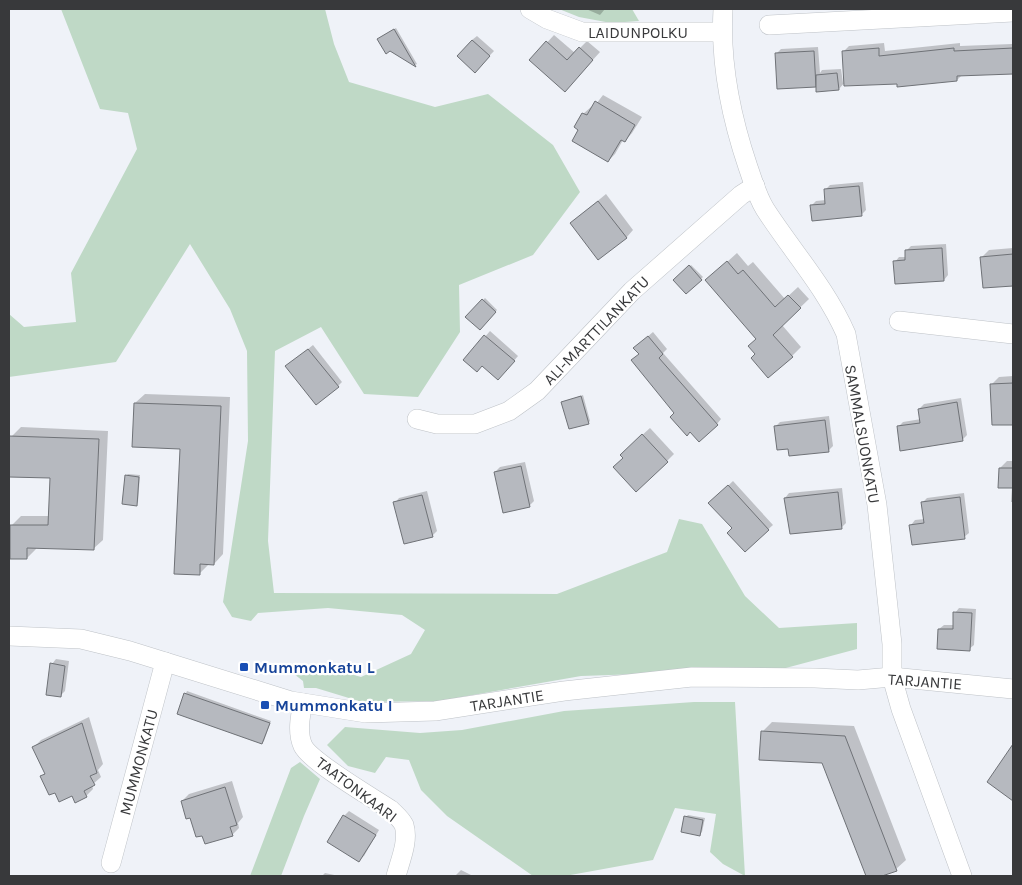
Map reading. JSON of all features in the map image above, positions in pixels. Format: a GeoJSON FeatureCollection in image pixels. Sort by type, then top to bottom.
{"type":"FeatureCollection","features":[{"type":"Feature","properties":{"kind":"street","name":"LAIDUNPOLKU"},"geometry":{"type":"LineString","coordinates":[[530,9],[547,19],[582,32],[722,32]]}},
{"type":"Feature","properties":{"kind":"street","name":"SAMMALSUONKATU"},"geometry":{"type":"LineString","coordinates":[[723,9],[722,32],[729,92],[736,126],[754,186],[765,208],[820,286],[838,316],[846,334],[876,505],[892,644],[892,677],[901,709],[962,876]]}},
{"type":"Feature","properties":{"kind":"street"},"geometry":{"type":"LineString","coordinates":[[769,25],[1013,12]]}},
{"type":"Feature","properties":{"kind":"street","name":"ALI-MARTTILANKATU"},"geometry":{"type":"LineString","coordinates":[[417,419],[437,424],[474,424],[509,412],[537,391],[632,291],[741,195],[754,186]]}},
{"type":"Feature","properties":{"kind":"street"},"geometry":{"type":"LineString","coordinates":[[899,321],[1013,334]]}},
{"type":"Feature","properties":{"kind":"street","name":"TARJANTIE"},"geometry":{"type":"LineString","coordinates":[[9,636],[81,639],[130,651],[291,701],[366,713],[435,711],[564,691],[692,677],[858,680],[892,677],[1013,689]]}},
{"type":"Feature","properties":{"kind":"street","name":"MUMMONKATU"},"geometry":{"type":"LineString","coordinates":[[111,863],[165,662]]}},
{"type":"Feature","properties":{"kind":"street","name":"TAATONKAARI"},"geometry":{"type":"LineString","coordinates":[[303,703],[300,735],[304,747],[330,769],[391,810],[404,825],[405,842],[396,876]]}},
{"type":"Feature","properties":{"kind":"green space"},"geometry":{"type":"Polygon","coordinates":[[[61,9],[325,9],[334,44],[349,82],[435,107],[488,94],[553,145],[580,192],[533,255],[459,285],[460,332],[418,397],[364,394],[321,327],[275,351],[268,541],[274,593],[557,594],[667,552],[679,519],[702,524],[745,596],[779,628],[857,623],[857,649],[782,669],[581,676],[439,701],[362,702],[316,688],[304,688],[303,681],[294,674],[301,667],[337,670],[361,677],[411,654],[425,630],[402,615],[328,608],[258,613],[251,621],[232,617],[223,602],[248,441],[247,351],[230,309],[190,244],[116,362],[9,377],[9,314],[24,327],[76,322],[71,273],[137,149],[128,113],[100,109],[61,9]]]}},
{"type":"Feature","properties":{"kind":"green space"},"geometry":{"type":"Polygon","coordinates":[[[559,9],[632,9],[639,21],[611,23],[579,17],[559,9]]]}},
{"type":"Feature","properties":{"kind":"green space"},"geometry":{"type":"Polygon","coordinates":[[[694,702],[735,702],[745,876],[723,864],[710,852],[716,814],[675,808],[653,860],[565,876],[533,876],[447,816],[421,790],[409,760],[386,757],[375,773],[348,766],[327,745],[345,727],[420,733],[462,730],[564,711],[694,702]]]}},
{"type":"Feature","properties":{"kind":"green space"},"geometry":{"type":"Polygon","coordinates":[[[300,762],[320,779],[281,876],[250,876],[291,768],[300,762]]]}},
{"type":"Feature","properties":{"kind":"building"},"geometry":{"type":"Polygon","coordinates":[[[394,29],[416,67],[390,51],[386,54],[377,39],[394,29]]]}},
{"type":"Feature","properties":{"kind":"building"},"geometry":{"type":"Polygon","coordinates":[[[472,40],[490,56],[475,73],[457,56],[472,40]]]}},
{"type":"Feature","properties":{"kind":"building"},"geometry":{"type":"Polygon","coordinates":[[[546,41],[567,60],[579,47],[593,60],[565,92],[529,60],[546,41]]]}},
{"type":"Feature","properties":{"kind":"building"},"geometry":{"type":"Polygon","coordinates":[[[879,48],[879,56],[954,48],[954,51],[1013,48],[1013,74],[957,76],[957,81],[897,87],[897,84],[844,86],[842,51],[879,48]]]}},
{"type":"Feature","properties":{"kind":"building"},"geometry":{"type":"Polygon","coordinates":[[[814,51],[816,87],[777,89],[775,53],[814,51]]]}},
{"type":"Feature","properties":{"kind":"building"},"geometry":{"type":"Polygon","coordinates":[[[837,73],[839,90],[816,92],[816,75],[837,73]]]}},
{"type":"Feature","properties":{"kind":"building"},"geometry":{"type":"Polygon","coordinates":[[[595,101],[635,125],[625,142],[621,140],[608,162],[572,141],[578,130],[574,127],[582,113],[587,115],[595,101]]]}},
{"type":"Feature","properties":{"kind":"building"},"geometry":{"type":"Polygon","coordinates":[[[859,186],[862,216],[812,221],[810,205],[825,204],[824,189],[859,186]]]}},
{"type":"Feature","properties":{"kind":"building"},"geometry":{"type":"Polygon","coordinates":[[[598,201],[627,238],[598,260],[570,223],[598,201]]]}},
{"type":"Feature","properties":{"kind":"building"},"geometry":{"type":"Polygon","coordinates":[[[942,248],[944,281],[895,284],[893,261],[905,260],[905,250],[942,248]]]}},
{"type":"Feature","properties":{"kind":"building"},"geometry":{"type":"Polygon","coordinates":[[[1013,254],[1013,286],[983,288],[980,257],[1013,254]]]}},
{"type":"Feature","properties":{"kind":"building"},"geometry":{"type":"Polygon","coordinates":[[[727,261],[738,274],[743,270],[775,307],[788,295],[801,308],[773,335],[793,357],[768,378],[751,358],[755,354],[748,346],[756,339],[705,280],[727,261]]]}},
{"type":"Feature","properties":{"kind":"building"},"geometry":{"type":"Polygon","coordinates":[[[689,265],[702,280],[686,294],[673,280],[689,265]]]}},
{"type":"Feature","properties":{"kind":"building"},"geometry":{"type":"Polygon","coordinates":[[[482,299],[496,312],[480,330],[465,317],[482,299]]]}},
{"type":"Feature","properties":{"kind":"building"},"geometry":{"type":"Polygon","coordinates":[[[484,335],[515,361],[498,380],[482,366],[477,372],[463,360],[484,335]]]}},
{"type":"Feature","properties":{"kind":"building"},"geometry":{"type":"Polygon","coordinates":[[[648,336],[663,354],[659,358],[718,425],[699,442],[690,432],[687,436],[670,417],[674,413],[631,360],[639,354],[633,348],[648,336]]]}},
{"type":"Feature","properties":{"kind":"building"},"geometry":{"type":"Polygon","coordinates":[[[308,349],[339,387],[316,405],[285,366],[308,349]]]}},
{"type":"Feature","properties":{"kind":"building"},"geometry":{"type":"Polygon","coordinates":[[[1013,383],[1013,425],[992,425],[990,384],[1013,383]]]}},
{"type":"Feature","properties":{"kind":"building"},"geometry":{"type":"Polygon","coordinates":[[[581,396],[589,424],[569,429],[561,402],[581,396]]]}},
{"type":"Feature","properties":{"kind":"building"},"geometry":{"type":"Polygon","coordinates":[[[957,402],[963,441],[900,451],[897,426],[920,423],[918,409],[957,402]]]}},
{"type":"Feature","properties":{"kind":"building"},"geometry":{"type":"Polygon","coordinates":[[[134,403],[221,406],[214,565],[200,564],[200,575],[174,574],[180,449],[132,447],[134,403]]]}},
{"type":"Feature","properties":{"kind":"building"},"geometry":{"type":"Polygon","coordinates":[[[825,420],[829,452],[789,456],[788,449],[777,450],[774,426],[825,420]]]}},
{"type":"Feature","properties":{"kind":"building"},"geometry":{"type":"Polygon","coordinates":[[[642,434],[668,462],[636,492],[613,467],[623,458],[620,455],[642,434]]]}},
{"type":"Feature","properties":{"kind":"building"},"geometry":{"type":"Polygon","coordinates":[[[9,436],[99,439],[94,550],[27,548],[27,559],[10,559],[10,525],[48,525],[50,478],[9,477],[9,436]]]}},
{"type":"Feature","properties":{"kind":"building"},"geometry":{"type":"Polygon","coordinates":[[[521,466],[530,507],[503,513],[494,472],[521,466]]]}},
{"type":"Feature","properties":{"kind":"building"},"geometry":{"type":"Polygon","coordinates":[[[999,468],[1013,468],[1013,488],[998,488],[999,468]]]}},
{"type":"Feature","properties":{"kind":"building"},"geometry":{"type":"Polygon","coordinates":[[[125,475],[139,477],[137,506],[122,504],[125,475]]]}},
{"type":"Feature","properties":{"kind":"building"},"geometry":{"type":"Polygon","coordinates":[[[728,485],[769,530],[745,552],[727,533],[732,528],[708,503],[728,485]]]}},
{"type":"Feature","properties":{"kind":"building"},"geometry":{"type":"Polygon","coordinates":[[[838,492],[842,529],[790,534],[784,498],[838,492]]]}},
{"type":"Feature","properties":{"kind":"building"},"geometry":{"type":"Polygon","coordinates":[[[422,495],[433,537],[404,544],[393,502],[422,495]]]}},
{"type":"Feature","properties":{"kind":"building"},"geometry":{"type":"Polygon","coordinates":[[[960,497],[965,539],[912,545],[909,525],[924,523],[921,502],[960,497]]]}},
{"type":"Feature","properties":{"kind":"building"},"geometry":{"type":"Polygon","coordinates":[[[953,612],[972,613],[970,651],[937,649],[938,629],[953,629],[953,612]]]}},
{"type":"Feature","properties":{"kind":"building"},"geometry":{"type":"Polygon","coordinates":[[[50,663],[65,666],[61,697],[46,695],[50,663]]]}},
{"type":"Feature","properties":{"kind":"building"},"geometry":{"type":"Polygon","coordinates":[[[184,693],[270,723],[262,744],[177,714],[184,693]]]}},
{"type":"Feature","properties":{"kind":"building"},"geometry":{"type":"Polygon","coordinates":[[[82,723],[97,773],[90,776],[95,785],[84,791],[87,797],[75,803],[72,796],[59,802],[55,793],[49,795],[40,776],[45,774],[32,747],[82,723]]]}},
{"type":"Feature","properties":{"kind":"building"},"geometry":{"type":"Polygon","coordinates":[[[761,731],[845,736],[897,871],[882,876],[866,876],[822,763],[759,760],[761,731]]]}},
{"type":"Feature","properties":{"kind":"building"},"geometry":{"type":"Polygon","coordinates":[[[1013,744],[1013,801],[987,782],[1013,744]]]}},
{"type":"Feature","properties":{"kind":"building"},"geometry":{"type":"Polygon","coordinates":[[[225,787],[237,825],[230,827],[233,836],[205,844],[202,836],[196,837],[190,818],[186,819],[181,801],[225,787]]]}},
{"type":"Feature","properties":{"kind":"building"},"geometry":{"type":"Polygon","coordinates":[[[343,815],[376,835],[359,862],[327,842],[343,815]]]}},
{"type":"Feature","properties":{"kind":"building"},"geometry":{"type":"Polygon","coordinates":[[[684,816],[703,820],[700,836],[681,832],[684,816]]]}},
{"type":"Feature","properties":{"kind":"place","name":"Mummonkatu L"},"geometry":{"type":"Point","coordinates":[244,667]}},
{"type":"Feature","properties":{"kind":"place","name":"Mummonkatu I"},"geometry":{"type":"Point","coordinates":[265,705]}}]}
